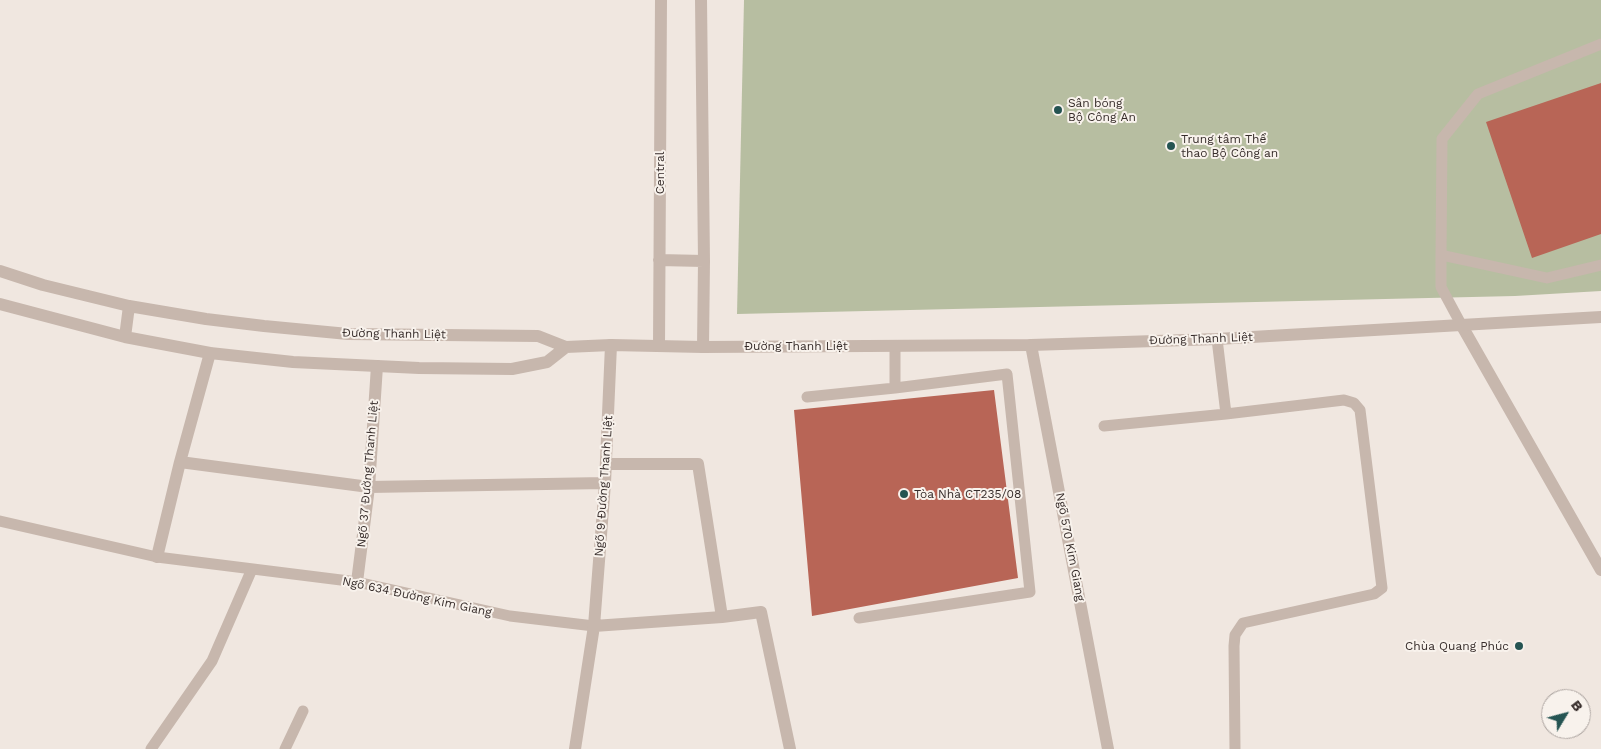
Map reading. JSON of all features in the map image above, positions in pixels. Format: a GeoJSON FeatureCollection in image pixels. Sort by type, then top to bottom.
{"type":"FeatureCollection","features":[{"type":"Feature","properties":{"kind":"street","name":"Central"},"geometry":{"type":"LineString","coordinates":[[659,345],[661,0]]}},
{"type":"Feature","properties":{"kind":"street"},"geometry":{"type":"LineString","coordinates":[[701,0],[703,347]]}},
{"type":"Feature","properties":{"kind":"street"},"geometry":{"type":"LineString","coordinates":[[659,260],[704,261]]}},
{"type":"Feature","properties":{"kind":"street","name":"Đường Thanh Liệt"},"geometry":{"type":"LineString","coordinates":[[0,271],[43,285],[129,306],[245,324],[348,334],[538,336],[566,347],[611,345],[703,347],[1031,345],[1217,339],[1601,317]]}},
{"type":"Feature","properties":{"kind":"street"},"geometry":{"type":"LineString","coordinates":[[0,304],[125,337],[210,353],[293,362],[419,368],[512,369],[547,362],[566,347]]}},
{"type":"Feature","properties":{"kind":"street"},"geometry":{"type":"LineString","coordinates":[[125,337],[129,306]]}},
{"type":"Feature","properties":{"kind":"street"},"geometry":{"type":"LineString","coordinates":[[1462,326],[1601,570]]}},
{"type":"Feature","properties":{"kind":"street","name":"Ngõ 9 Đường Thanh Liệt"},"geometry":{"type":"LineString","coordinates":[[594,626],[605,483],[611,345]]}},
{"type":"Feature","properties":{"kind":"street","name":"Ngõ 570 Kim Giang"},"geometry":{"type":"LineString","coordinates":[[1031,345],[1108,749]]}},
{"type":"Feature","properties":{"kind":"street"},"geometry":{"type":"LineString","coordinates":[[157,556],[210,353]]}},
{"type":"Feature","properties":{"kind":"street","name":"Ngõ 37 Đường Thanh Liệt"},"geometry":{"type":"LineString","coordinates":[[357,582],[369,487],[377,366]]}},
{"type":"Feature","properties":{"kind":"street"},"geometry":{"type":"LineString","coordinates":[[180,462],[369,487],[605,483]]}},
{"type":"Feature","properties":{"kind":"street"},"geometry":{"type":"LineString","coordinates":[[606,464],[698,464],[722,617]]}},
{"type":"Feature","properties":{"kind":"street"},"geometry":{"type":"LineString","coordinates":[[575,749],[594,626],[722,617],[761,612],[790,749]]}},
{"type":"Feature","properties":{"kind":"lane"},"geometry":{"type":"LineString","coordinates":[[1462,326],[1441,287],[1442,139],[1478,94],[1601,44]]}},
{"type":"Feature","properties":{"kind":"lane"},"geometry":{"type":"LineString","coordinates":[[1442,255],[1547,278],[1601,264]]}},
{"type":"Feature","properties":{"kind":"lane"},"geometry":{"type":"LineString","coordinates":[[1217,339],[1226,414]]}},
{"type":"Feature","properties":{"kind":"lane"},"geometry":{"type":"LineString","coordinates":[[894,346],[895,388]]}},
{"type":"Feature","properties":{"kind":"lane"},"geometry":{"type":"LineString","coordinates":[[808,397],[1007,374],[1030,592],[859,618]]}},
{"type":"Feature","properties":{"kind":"lane"},"geometry":{"type":"LineString","coordinates":[[1104,426],[1344,400],[1354,403],[1360,410],[1382,588],[1374,594],[1244,623],[1235,635],[1234,646],[1235,749]]}},
{"type":"Feature","properties":{"kind":"lane","name":"Ngõ 634 Đường Kim Giang"},"geometry":{"type":"LineString","coordinates":[[0,521],[157,556],[357,582],[510,616],[594,626]]}},
{"type":"Feature","properties":{"kind":"lane"},"geometry":{"type":"LineString","coordinates":[[151,749],[212,661],[252,569]]}},
{"type":"Feature","properties":{"kind":"lane"},"geometry":{"type":"LineString","coordinates":[[285,749],[303,711]]}},
{"type":"Feature","properties":{"kind":"green space","name":"Trung tâm Thể thao Bộ Công an"},"geometry":{"type":"Polygon","coordinates":[[[744,0],[1601,0],[1601,291],[1515,296],[737,314],[744,0]]]}},
{"type":"Feature","properties":{"kind":"building"},"geometry":{"type":"Polygon","coordinates":[[[1601,83],[1601,234],[1532,258],[1486,122],[1601,83]]]}},
{"type":"Feature","properties":{"kind":"building","name":"Tòa Nhà CT235/08"},"geometry":{"type":"Polygon","coordinates":[[[994,390],[1018,578],[812,616],[794,410],[994,390]]]}},
{"type":"Feature","properties":{"kind":"place","name":"Sân bóng Bộ Công An"},"geometry":{"type":"Point","coordinates":[1058,110]}},
{"type":"Feature","properties":{"kind":"place","name":"Trung tâm Thể thao Bộ Công an"},"geometry":{"type":"Point","coordinates":[1171,146]}},
{"type":"Feature","properties":{"kind":"place","name":"Tòa Nhà CT235/08"},"geometry":{"type":"Point","coordinates":[904,494]}},
{"type":"Feature","properties":{"kind":"place","name":"Chùa Quang Phúc"},"geometry":{"type":"Point","coordinates":[1519,646]}}]}
